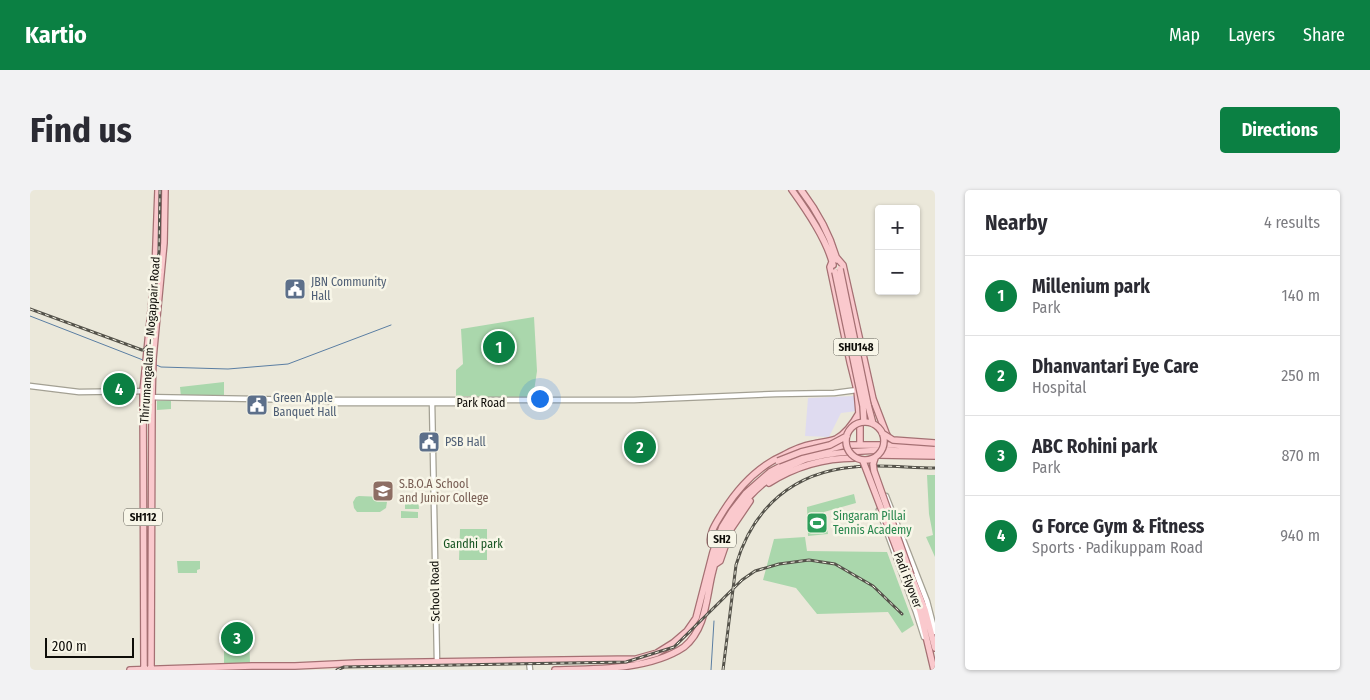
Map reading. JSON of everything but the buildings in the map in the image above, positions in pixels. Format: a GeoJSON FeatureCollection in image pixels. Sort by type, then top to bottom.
{"type":"FeatureCollection","features":[{"type":"Feature","properties":{"kind":"main road","name":"Thirumangalam – Mogappair Road"},"geometry":{"type":"LineString","coordinates":[[151,670],[153,367],[149,360],[158,190]]}},
{"type":"Feature","properties":{"kind":"main road","name":"Thirumangalam – Mogappair Road"},"geometry":{"type":"LineString","coordinates":[[144,670],[143,394],[164,243],[165,190]]}},
{"type":"Feature","properties":{"kind":"main road","name":"SHU148"},"geometry":{"type":"LineString","coordinates":[[792,190],[835,260]]}},
{"type":"Feature","properties":{"kind":"main road","name":"SHU148"},"geometry":{"type":"LineString","coordinates":[[801,190],[817,212],[828,235],[835,260],[863,406],[864,422]]}},
{"type":"Feature","properties":{"kind":"main road"},"geometry":{"type":"LineString","coordinates":[[860,445],[857,390],[830,267],[835,260],[843,265],[872,399],[886,433],[895,446]]}},
{"type":"Feature","properties":{"kind":"main road","name":"SHU148"},"geometry":{"type":"LineString","coordinates":[[837,270],[868,405],[874,424],[882,433]]}},
{"type":"Feature","properties":{"kind":"main road"},"geometry":{"type":"LineString","coordinates":[[858,401],[872,399]]}},
{"type":"Feature","properties":{"kind":"main road"},"geometry":{"type":"LineString","coordinates":[[713,552],[710,540],[713,529],[735,494],[754,474],[766,464],[784,455],[841,436],[855,421],[859,413]]}},
{"type":"Feature","properties":{"kind":"main road"},"geometry":{"type":"LineString","coordinates":[[855,458],[847,448],[847,436],[853,426],[864,422],[874,424]]}},
{"type":"Feature","properties":{"kind":"main road"},"geometry":{"type":"LineString","coordinates":[[882,433],[893,440],[935,443]]}},
{"type":"Feature","properties":{"kind":"main road","name":"Padi Flyover"},"geometry":{"type":"LineString","coordinates":[[882,433],[884,442],[882,451],[873,464],[874,471],[925,610],[932,641]]}},
{"type":"Feature","properties":{"kind":"main road"},"geometry":{"type":"LineString","coordinates":[[712,542],[730,505],[760,472],[787,456],[830,445],[847,436]]}},
{"type":"Feature","properties":{"kind":"main road"},"geometry":{"type":"LineString","coordinates":[[822,442],[824,451]]}},
{"type":"Feature","properties":{"kind":"main road","name":"SH2"},"geometry":{"type":"LineString","coordinates":[[260,670],[357,663],[636,659],[657,653],[687,631],[696,618],[713,552],[722,527],[746,493],[770,472],[798,457],[845,445],[935,448]]}},
{"type":"Feature","properties":{"kind":"main road","name":"SH2"},"geometry":{"type":"LineString","coordinates":[[555,670],[631,668],[670,656],[685,646],[696,632],[705,612],[714,565],[723,537],[735,514],[754,492],[777,473],[805,460],[835,454],[900,450],[935,452]]}},
{"type":"Feature","properties":{"kind":"main road"},"geometry":{"type":"LineString","coordinates":[[714,565],[720,561],[732,529],[753,497],[766,485],[785,473],[804,465],[834,458],[869,460],[877,456],[935,456]]}},
{"type":"Feature","properties":{"kind":"main road","name":"Padi Flyover"},"geometry":{"type":"LineString","coordinates":[[863,460],[932,641]]}},
{"type":"Feature","properties":{"kind":"main road"},"geometry":{"type":"LineString","coordinates":[[932,641],[934,670]]}},
{"type":"Feature","properties":{"kind":"main road"},"geometry":{"type":"LineString","coordinates":[[130,670],[295,666]]}},
{"type":"Feature","properties":{"kind":"street","name":"Park Road"},"geometry":{"type":"LineString","coordinates":[[30,386],[79,392],[329,401],[634,400],[834,393],[857,390]]}},
{"type":"Feature","properties":{"kind":"street","name":"School Road"},"geometry":{"type":"LineString","coordinates":[[432,401],[437,662]]}},
{"type":"Feature","properties":{"kind":"street"},"geometry":{"type":"LineString","coordinates":[[880,482],[927,601],[932,641],[925,642],[870,486],[880,482]]}},
{"type":"Feature","properties":{"kind":"street"},"geometry":{"type":"LineString","coordinates":[[529,661],[530,670]]}},
{"type":"Feature","properties":{"kind":"shaded area"},"geometry":{"type":"Polygon","coordinates":[[[854,396],[857,411],[841,413],[829,437],[805,436],[808,398],[854,396]]]}},
{"type":"Feature","properties":{"kind":"green space"},"geometry":{"type":"Polygon","coordinates":[[[534,317],[537,371],[533,398],[456,396],[456,370],[463,364],[461,329],[534,317]]]}},
{"type":"Feature","properties":{"kind":"green space"},"geometry":{"type":"Polygon","coordinates":[[[224,382],[224,398],[181,397],[180,387],[224,382]]]}},
{"type":"Feature","properties":{"kind":"green space"},"geometry":{"type":"Polygon","coordinates":[[[171,400],[171,409],[157,410],[157,401],[171,400]]]}},
{"type":"Feature","properties":{"kind":"green space"},"geometry":{"type":"Polygon","coordinates":[[[927,475],[935,475],[935,557],[926,537],[933,535],[929,514],[927,475]]]}},
{"type":"Feature","properties":{"kind":"green space","name":"Singaram Pillai Tennis Academy"},"geometry":{"type":"Polygon","coordinates":[[[854,494],[856,503],[824,512],[828,534],[808,536],[807,507],[854,494]]]}},
{"type":"Feature","properties":{"kind":"green space"},"geometry":{"type":"Polygon","coordinates":[[[359,496],[383,497],[387,502],[386,508],[380,512],[357,512],[353,502],[359,496]]]}},
{"type":"Feature","properties":{"kind":"green space"},"geometry":{"type":"Polygon","coordinates":[[[405,499],[418,499],[419,509],[405,509],[405,499]]]}},
{"type":"Feature","properties":{"kind":"green space"},"geometry":{"type":"Polygon","coordinates":[[[401,511],[418,512],[418,518],[401,518],[401,511]]]}},
{"type":"Feature","properties":{"kind":"green space","name":"Gandhi park"},"geometry":{"type":"Polygon","coordinates":[[[460,529],[487,529],[487,560],[459,560],[460,529]]]}},
{"type":"Feature","properties":{"kind":"green space"},"geometry":{"type":"Polygon","coordinates":[[[805,537],[807,551],[887,552],[914,625],[902,633],[888,612],[817,614],[796,588],[763,580],[774,539],[805,537]]]}},
{"type":"Feature","properties":{"kind":"green space"},"geometry":{"type":"Polygon","coordinates":[[[177,561],[200,561],[200,569],[197,570],[197,573],[178,573],[177,561]]]}},
{"type":"Feature","properties":{"kind":"green space"},"geometry":{"type":"Polygon","coordinates":[[[224,629],[249,629],[250,664],[224,665],[224,629]]]}},
{"type":"Feature","properties":{"kind":"waterway"},"geometry":{"type":"LineString","coordinates":[[30,316],[143,360]]}},
{"type":"Feature","properties":{"kind":"waterway"},"geometry":{"type":"LineString","coordinates":[[154,364],[161,367],[228,369],[288,364],[391,325]]}},
{"type":"Feature","properties":{"kind":"waterway"},"geometry":{"type":"LineString","coordinates":[[711,670],[714,621]]}},
{"type":"Feature","properties":{"kind":"railway"},"geometry":{"type":"LineString","coordinates":[[30,309],[144,350],[151,342],[152,337],[159,251],[160,190]]}},
{"type":"Feature","properties":{"kind":"railway"},"geometry":{"type":"LineString","coordinates":[[723,670],[736,565],[743,544],[753,526],[779,496],[813,476],[832,470],[874,466],[935,468]]}},
{"type":"Feature","properties":{"kind":"railway"},"geometry":{"type":"LineString","coordinates":[[337,670],[344,667],[626,662],[674,647],[742,580],[755,571],[779,564],[809,560],[835,564],[873,586],[902,614]]}},
{"type":"Feature","properties":{"kind":"place","name":"JBN Community Hall"},"geometry":{"type":"Point","coordinates":[295,289]}},
{"type":"Feature","properties":{"kind":"place","name":"Millenium park"},"geometry":{"type":"Point","coordinates":[499,347]}},
{"type":"Feature","properties":{"kind":"place","name":"G Force Gym & Fitness"},"geometry":{"type":"Point","coordinates":[119,389]}},
{"type":"Feature","properties":{"kind":"place","name":"Green Apple Banquet Hall"},"geometry":{"type":"Point","coordinates":[257,405]}},
{"type":"Feature","properties":{"kind":"place","name":"PSB Hall"},"geometry":{"type":"Point","coordinates":[429,442]}},
{"type":"Feature","properties":{"kind":"place","name":"Dhanvantari Eye Care"},"geometry":{"type":"Point","coordinates":[640,447]}},
{"type":"Feature","properties":{"kind":"place","name":"S.B.O.A School and Junior College"},"geometry":{"type":"Point","coordinates":[383,491]}},
{"type":"Feature","properties":{"kind":"place","name":"Singaram Pillai Tennis Academy"},"geometry":{"type":"Point","coordinates":[817,523]}},
{"type":"Feature","properties":{"kind":"place","name":"ABC Rohini park"},"geometry":{"type":"Point","coordinates":[237,638]}}]}
